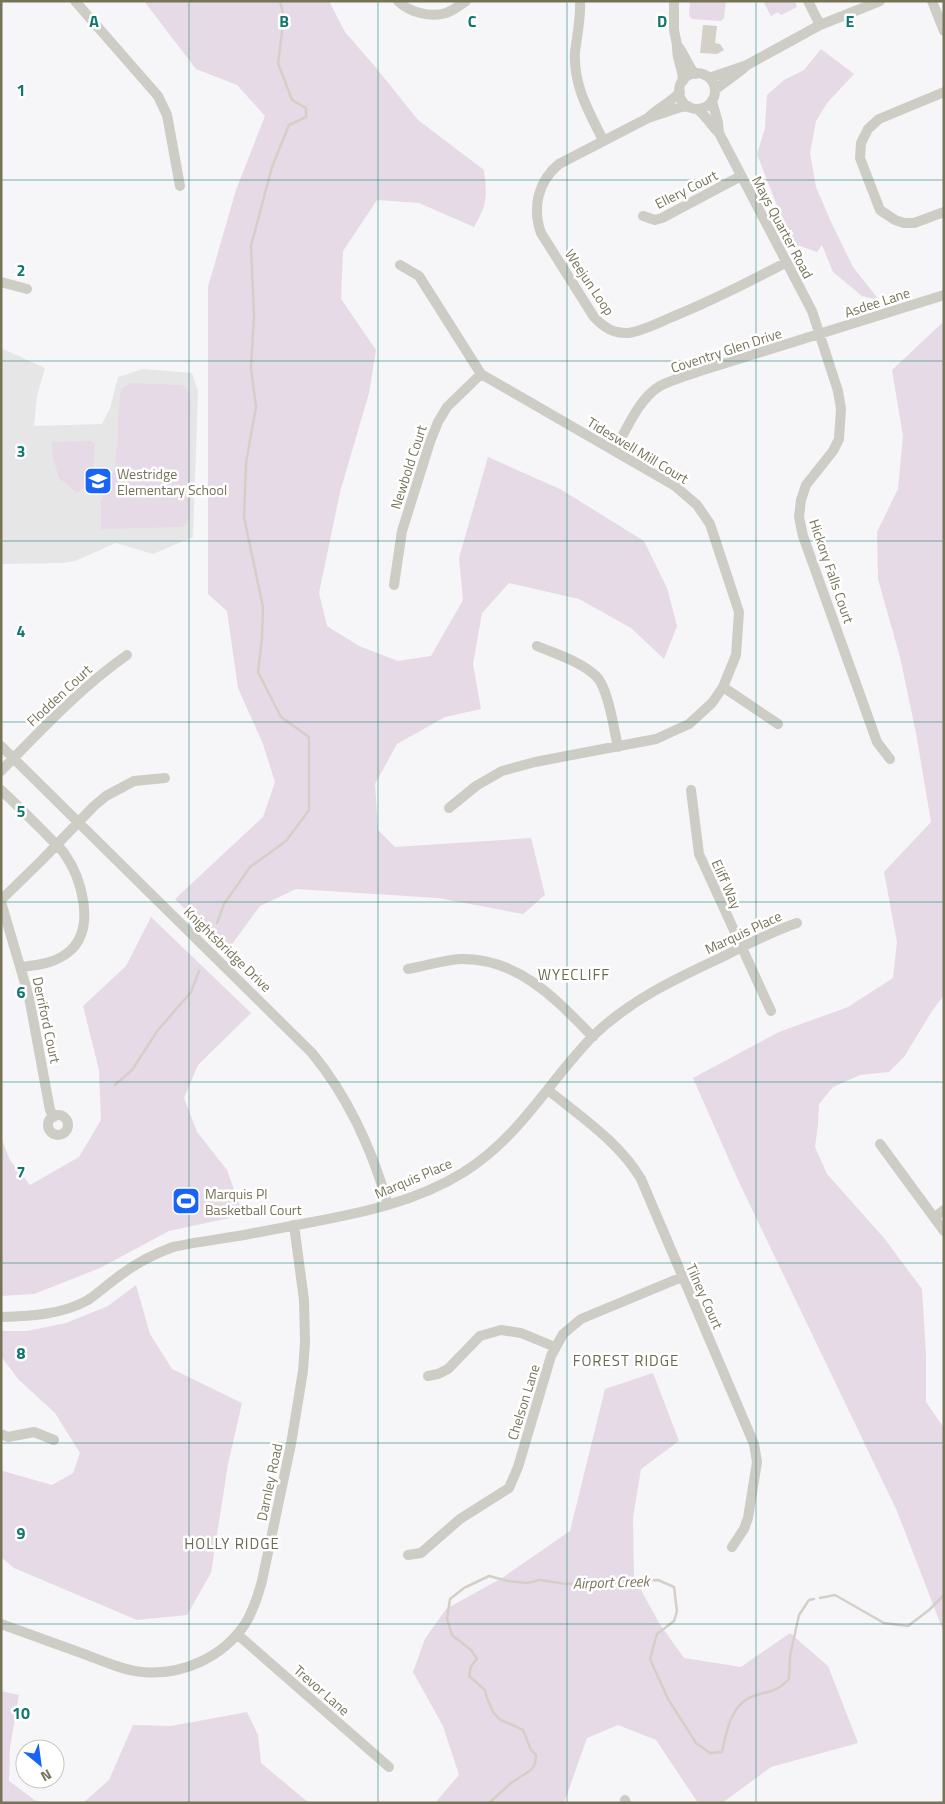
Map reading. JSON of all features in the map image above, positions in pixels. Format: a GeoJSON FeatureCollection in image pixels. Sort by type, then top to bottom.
{"type":"FeatureCollection","features":[{"type":"Feature","properties":{"kind":"street"},"geometry":{"type":"LineString","coordinates":[[74,1],[158,96],[167,115],[180,186]]}},
{"type":"Feature","properties":{"kind":"street"},"geometry":{"type":"LineString","coordinates":[[398,1],[415,11],[429,15],[446,13],[466,1]]}},
{"type":"Feature","properties":{"kind":"street"},"geometry":{"type":"LineString","coordinates":[[580,1],[575,53],[578,88],[603,140]]}},
{"type":"Feature","properties":{"kind":"street"},"geometry":{"type":"LineString","coordinates":[[674,1],[676,56],[683,74],[680,92]]}},
{"type":"Feature","properties":{"kind":"street"},"geometry":{"type":"LineString","coordinates":[[808,1],[820,26]]}},
{"type":"Feature","properties":{"kind":"street"},"geometry":{"type":"LineString","coordinates":[[709,78],[747,65],[820,26],[880,1]]}},
{"type":"Feature","properties":{"kind":"street"},"geometry":{"type":"LineString","coordinates":[[932,1],[944,31]]}},
{"type":"Feature","properties":{"kind":"street"},"geometry":{"type":"LineString","coordinates":[[677,45],[684,52],[690,69],[695,74]]}},
{"type":"Feature","properties":{"kind":"street"},"geometry":{"type":"LineString","coordinates":[[683,81],[690,75],[705,75],[709,78],[715,90],[747,65]]}},
{"type":"Feature","properties":{"kind":"street","name":"Mays Quarter Road"},"geometry":{"type":"LineString","coordinates":[[715,90],[712,102],[719,133]]}},
{"type":"Feature","properties":{"kind":"street","name":"Weejun Loop"},"geometry":{"type":"LineString","coordinates":[[648,118],[657,109],[674,99],[680,92]]}},
{"type":"Feature","properties":{"kind":"street","name":"Mays Quarter Road"},"geometry":{"type":"LineString","coordinates":[[680,92],[682,100],[692,108],[703,113],[719,133],[812,311],[819,335]]}},
{"type":"Feature","properties":{"kind":"street"},"geometry":{"type":"LineString","coordinates":[[944,92],[879,119],[868,128],[861,143],[860,158],[880,210],[895,220],[904,223],[914,223],[944,212]]}},
{"type":"Feature","properties":{"kind":"street"},"geometry":{"type":"LineString","coordinates":[[692,108],[703,108],[712,102]]}},
{"type":"Feature","properties":{"kind":"street","name":"Weejun Loop"},"geometry":{"type":"LineString","coordinates":[[692,108],[681,107],[648,118],[603,140],[550,171],[540,189],[536,212],[541,233],[594,317],[600,324],[618,332],[628,333],[650,326],[705,304],[787,262]]}},
{"type":"Feature","properties":{"kind":"street","name":"Ellery Court"},"geometry":{"type":"LineString","coordinates":[[643,216],[655,220],[662,218],[740,176]]}},
{"type":"Feature","properties":{"kind":"street","name":"Tideswell Mill Court"},"geometry":{"type":"LineString","coordinates":[[400,265],[419,276],[482,374],[503,388],[615,450],[675,486],[697,505],[710,524],[739,612],[736,655],[723,687],[712,703],[689,724],[656,739],[535,762],[502,772],[476,786],[449,808]]}},
{"type":"Feature","properties":{"kind":"street"},"geometry":{"type":"LineString","coordinates":[[1,282],[27,289]]}},
{"type":"Feature","properties":{"kind":"street","name":"Asdee Lane"},"geometry":{"type":"LineString","coordinates":[[819,335],[944,295]]}},
{"type":"Feature","properties":{"kind":"street","name":"Coventry Glen Drive"},"geometry":{"type":"LineString","coordinates":[[615,450],[632,418],[648,396],[660,386],[698,372],[819,335]]}},
{"type":"Feature","properties":{"kind":"street","name":"Hickory Falls Court"},"geometry":{"type":"LineString","coordinates":[[819,335],[838,391],[840,409],[839,439],[833,451],[806,485],[801,500],[799,517],[803,536],[877,742],[890,759]]}},
{"type":"Feature","properties":{"kind":"street","name":"Newbold Court"},"geometry":{"type":"LineString","coordinates":[[394,585],[402,531],[438,422],[447,407],[482,374]]}},
{"type":"Feature","properties":{"kind":"street"},"geometry":{"type":"LineString","coordinates":[[537,646],[577,663],[598,677],[605,693],[618,746]]}},
{"type":"Feature","properties":{"kind":"street","name":"Flodden Court"},"geometry":{"type":"LineString","coordinates":[[1,770],[89,684],[127,655]]}},
{"type":"Feature","properties":{"kind":"street"},"geometry":{"type":"LineString","coordinates":[[723,687],[778,724]]}},
{"type":"Feature","properties":{"kind":"street","name":"Knightsbridge Drive"},"geometry":{"type":"LineString","coordinates":[[1,746],[294,1034],[323,1066],[361,1129],[378,1172],[388,1205]]}},
{"type":"Feature","properties":{"kind":"street"},"geometry":{"type":"LineString","coordinates":[[1,901],[94,806],[120,788],[143,779],[165,778]]}},
{"type":"Feature","properties":{"kind":"street"},"geometry":{"type":"LineString","coordinates":[[1,790],[63,851],[76,877],[84,907],[83,926],[75,944],[64,956],[43,965],[21,967]]}},
{"type":"Feature","properties":{"kind":"street","name":"Eliff Way"},"geometry":{"type":"LineString","coordinates":[[691,790],[699,854],[771,1011]]}},
{"type":"Feature","properties":{"kind":"street","name":"Derriford Court"},"geometry":{"type":"LineString","coordinates":[[1,901],[30,997],[50,1110],[54,1117]]}},
{"type":"Feature","properties":{"kind":"street","name":"Marquis Place"},"geometry":{"type":"LineString","coordinates":[[1,1317],[45,1315],[74,1306],[100,1292],[133,1266],[173,1247],[365,1212],[448,1181],[483,1158],[521,1123],[593,1036],[621,1012],[639,999],[672,981],[741,947],[797,923]]}},
{"type":"Feature","properties":{"kind":"street"},"geometry":{"type":"LineString","coordinates":[[408,969],[447,960],[462,959],[490,962],[499,965],[514,971],[542,988],[555,998],[593,1036]]}},
{"type":"Feature","properties":{"kind":"street","name":"Tilney Court"},"geometry":{"type":"LineString","coordinates":[[548,1090],[621,1150],[634,1167],[741,1410],[756,1453],[756,1462],[748,1518],[744,1529],[732,1547]]}},
{"type":"Feature","properties":{"kind":"street"},"geometry":{"type":"LineString","coordinates":[[880,1144],[944,1231]]}},
{"type":"Feature","properties":{"kind":"street"},"geometry":{"type":"LineString","coordinates":[[934,1218],[944,1210]]}},
{"type":"Feature","properties":{"kind":"street","name":"Darnley Road"},"geometry":{"type":"LineString","coordinates":[[1,1624],[124,1669],[143,1672],[173,1671],[196,1664],[219,1650],[237,1634],[252,1612],[262,1582],[301,1388],[305,1342],[304,1300],[294,1225]]}},
{"type":"Feature","properties":{"kind":"street","name":"Chelson Lane"},"geometry":{"type":"LineString","coordinates":[[408,1555],[421,1553],[460,1519],[505,1491],[511,1484],[555,1347],[563,1334],[581,1320],[682,1276]]}},
{"type":"Feature","properties":{"kind":"street"},"geometry":{"type":"LineString","coordinates":[[428,1376],[448,1369],[480,1336],[501,1330],[521,1333],[555,1347]]}},
{"type":"Feature","properties":{"kind":"street"},"geometry":{"type":"LineString","coordinates":[[1,1434],[8,1437],[34,1432],[54,1440]]}},
{"type":"Feature","properties":{"kind":"street","name":"Trevor Lane"},"geometry":{"type":"LineString","coordinates":[[237,1634],[389,1767]]}},
{"type":"Feature","properties":{"kind":"shaded area"},"geometry":{"type":"Polygon","coordinates":[[[144,1],[329,1],[345,32],[418,120],[484,170],[486,187],[484,206],[474,227],[419,203],[377,200],[343,251],[341,299],[376,350],[369,393],[340,492],[319,593],[327,626],[359,646],[398,661],[431,656],[463,600],[459,558],[488,457],[560,489],[644,541],[667,588],[677,626],[664,659],[631,628],[579,599],[509,583],[482,613],[473,664],[481,709],[445,717],[397,744],[375,784],[378,830],[395,847],[531,838],[545,895],[523,914],[438,898],[296,889],[260,906],[227,951],[175,899],[263,817],[275,782],[263,744],[238,688],[227,611],[208,594],[208,287],[236,190],[265,116],[237,85],[196,69],[144,1]]]}},
{"type":"Feature","properties":{"kind":"shaded area"},"geometry":{"type":"Polygon","coordinates":[[[690,1],[726,1],[724,18],[721,21],[692,19],[689,15],[690,1]]]}},
{"type":"Feature","properties":{"kind":"shaded area"},"geometry":{"type":"Polygon","coordinates":[[[763,1],[795,1],[797,7],[781,15],[778,12],[771,16],[763,1]]]}},
{"type":"Feature","properties":{"kind":"shaded area"},"geometry":{"type":"Polygon","coordinates":[[[703,25],[717,26],[715,43],[720,44],[724,50],[717,54],[700,53],[703,25]]]}},
{"type":"Feature","properties":{"kind":"shaded area"},"geometry":{"type":"Polygon","coordinates":[[[821,49],[854,74],[827,103],[816,121],[810,153],[816,187],[853,267],[879,300],[862,296],[833,272],[822,245],[817,252],[797,245],[779,211],[757,154],[765,128],[767,95],[784,80],[804,70],[821,49]]]}},
{"type":"Feature","properties":{"kind":"shaded area"},"geometry":{"type":"Polygon","coordinates":[[[942,323],[944,325],[944,995],[904,1057],[889,1072],[860,1075],[833,1087],[819,1104],[815,1147],[827,1174],[884,1238],[922,1289],[926,1354],[926,1402],[944,1428],[944,1633],[897,1511],[738,1180],[693,1078],[779,1032],[848,1007],[893,978],[897,942],[884,872],[931,822],[916,733],[900,657],[878,579],[877,532],[898,489],[903,436],[892,370],[942,323]]]}},
{"type":"Feature","properties":{"kind":"shaded area","name":"Westridge Elementary School"},"geometry":{"type":"Polygon","coordinates":[[[1,348],[45,368],[37,396],[34,426],[102,424],[110,408],[118,377],[143,369],[192,373],[198,391],[193,537],[153,554],[116,543],[75,561],[1,564],[1,348]]]}},
{"type":"Feature","properties":{"kind":"shaded area"},"geometry":{"type":"Polygon","coordinates":[[[130,383],[182,385],[191,394],[190,519],[182,527],[101,529],[101,501],[114,470],[121,389],[130,383]]]}},
{"type":"Feature","properties":{"kind":"shaded area"},"geometry":{"type":"Polygon","coordinates":[[[91,441],[95,444],[92,472],[87,483],[77,493],[59,478],[53,458],[52,442],[91,441]]]}},
{"type":"Feature","properties":{"kind":"shaded area"},"geometry":{"type":"Polygon","coordinates":[[[151,917],[251,1013],[198,1065],[184,1098],[197,1132],[227,1170],[243,1215],[169,1231],[100,1268],[34,1294],[1,1296],[1,1138],[10,1160],[30,1185],[79,1157],[101,1120],[99,1070],[83,1006],[126,966],[151,917]]]}},
{"type":"Feature","properties":{"kind":"shaded area"},"geometry":{"type":"Polygon","coordinates":[[[136,1285],[150,1334],[172,1369],[242,1403],[228,1464],[211,1573],[187,1615],[137,1620],[14,1568],[1,1557],[1,1468],[3,1471],[52,1485],[73,1473],[80,1453],[55,1413],[18,1379],[1,1356],[1,1331],[27,1331],[66,1323],[108,1306],[136,1285]]]}},
{"type":"Feature","properties":{"kind":"shaded area"},"geometry":{"type":"Polygon","coordinates":[[[653,1373],[679,1441],[641,1469],[633,1517],[634,1577],[659,1623],[684,1658],[741,1667],[790,1633],[828,1666],[858,1743],[771,1767],[722,1803],[698,1803],[656,1740],[618,1725],[587,1738],[564,1803],[435,1803],[459,1775],[443,1726],[413,1672],[425,1639],[446,1609],[502,1578],[570,1531],[605,1389],[653,1373]]]}},
{"type":"Feature","properties":{"kind":"shaded area"},"geometry":{"type":"Polygon","coordinates":[[[1,1691],[19,1695],[10,1747],[9,1781],[15,1785],[15,1789],[20,1789],[36,1801],[61,1803],[1,1803],[1,1691]]]}},
{"type":"Feature","properties":{"kind":"shaded area"},"geometry":{"type":"Polygon","coordinates":[[[247,1712],[258,1735],[261,1763],[309,1803],[83,1803],[109,1780],[133,1725],[171,1726],[247,1712]]]}},
{"type":"Feature","properties":{"kind":"waterway"},"geometry":{"type":"LineString","coordinates":[[217,923],[224,904],[250,867],[286,841],[309,810],[309,737],[281,717],[258,672],[263,607],[244,517],[246,463],[256,407],[251,368],[254,316],[251,246],[272,167],[289,125],[306,117],[306,108],[292,100],[278,63],[284,17],[280,1]]}},
{"type":"Feature","properties":{"kind":"waterway"},"geometry":{"type":"LineString","coordinates":[[115,1085],[132,1070],[158,1030],[191,992],[199,971]]}},
{"type":"Feature","properties":{"kind":"waterway","name":"Airport Creek"},"geometry":{"type":"LineString","coordinates":[[489,1803],[511,1783],[531,1770],[535,1764],[536,1755],[531,1750],[523,1730],[499,1719],[493,1712],[485,1690],[469,1676],[471,1666],[477,1659],[471,1650],[452,1635],[447,1619],[450,1599],[464,1588],[489,1576],[527,1583],[540,1580],[566,1584],[658,1580],[674,1587],[677,1611],[674,1621],[657,1634],[650,1659],[668,1699],[696,1743],[710,1753],[722,1752],[730,1720],[744,1701],[780,1687],[789,1679],[790,1656],[799,1615],[809,1600],[814,1599]]}},
{"type":"Feature","properties":{"kind":"waterway","name":"Airport Creek"},"geometry":{"type":"LineString","coordinates":[[820,1598],[835,1595],[884,1623],[908,1626],[929,1610],[944,1595]]}},
{"type":"Feature","properties":{"kind":"place","name":"Westridge Elementary School"},"geometry":{"type":"Point","coordinates":[98,481]}},
{"type":"Feature","properties":{"kind":"place","name":"Marquis Pl Basketball Court"},"geometry":{"type":"Point","coordinates":[186,1201]}},
{"type":"Feature","properties":{"kind":"district","name":"WYECLIFF"},"geometry":{"type":"Point","coordinates":[574,974]}},
{"type":"Feature","properties":{"kind":"district","name":"FOREST RIDGE"},"geometry":{"type":"Point","coordinates":[626,1360]}},
{"type":"Feature","properties":{"kind":"district","name":"HOLLY RIDGE"},"geometry":{"type":"Point","coordinates":[232,1543]}}]}
